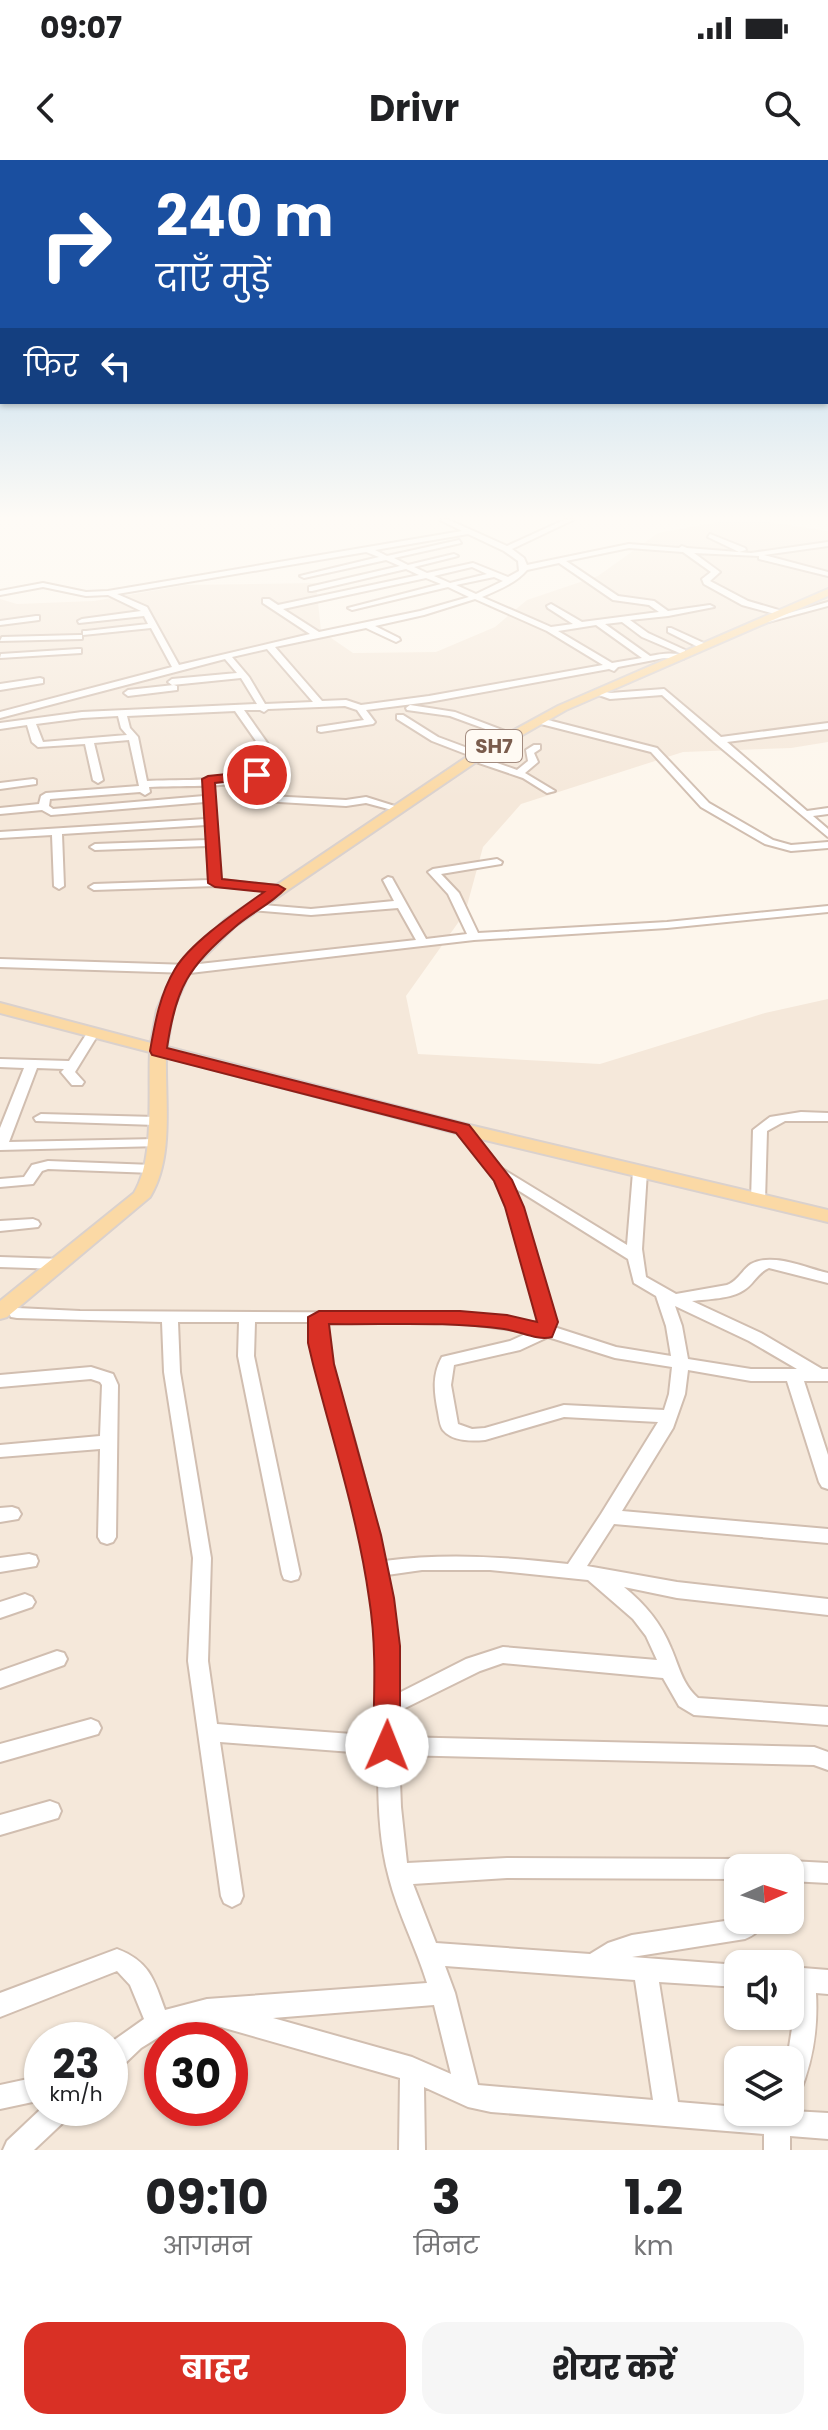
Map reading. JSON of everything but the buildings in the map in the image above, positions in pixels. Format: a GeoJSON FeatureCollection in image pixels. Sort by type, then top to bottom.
{"type":"FeatureCollection","features":[{"type":"Feature","properties":{"kind":"main road","name":"SH7"},"geometry":{"type":"LineString","coordinates":[[162,1052],[189,965],[251,907],[475,757],[597,693],[779,613]]}},
{"type":"Feature","properties":{"kind":"main road"},"geometry":{"type":"LineString","coordinates":[[0,1008],[462,1129],[828,1216]]}},
{"type":"Feature","properties":{"kind":"main road"},"geometry":{"type":"LineString","coordinates":[[0,1325],[9,1312],[61,1264],[141,1197],[153,1169],[162,1052]]}},
{"type":"Feature","properties":{"kind":"main road"},"geometry":{"type":"LineString","coordinates":[[9,1312],[128,1220],[160,1182],[165,1164],[167,1109],[162,1052]]}},
{"type":"Feature","properties":{"kind":"street"},"geometry":{"type":"LineString","coordinates":[[82,621],[146,613],[176,667]]}},
{"type":"Feature","properties":{"kind":"street"},"geometry":{"type":"LineString","coordinates":[[284,613],[317,635]]}},
{"type":"Feature","properties":{"kind":"street"},"geometry":{"type":"LineString","coordinates":[[383,613],[409,617]]}},
{"type":"Feature","properties":{"kind":"street"},"geometry":{"type":"LineString","coordinates":[[0,704],[4,714],[176,667],[422,613]]}},
{"type":"Feature","properties":{"kind":"street"},"geometry":{"type":"LineString","coordinates":[[515,613],[550,629],[631,679]]}},
{"type":"Feature","properties":{"kind":"street"},"geometry":{"type":"LineString","coordinates":[[562,613],[581,625]]}},
{"type":"Feature","properties":{"kind":"street"},"geometry":{"type":"LineString","coordinates":[[550,629],[675,613]]}},
{"type":"Feature","properties":{"kind":"street"},"geometry":{"type":"LineString","coordinates":[[762,621],[794,613]]}},
{"type":"Feature","properties":{"kind":"street"},"geometry":{"type":"LineString","coordinates":[[2,630],[36,618]]}},
{"type":"Feature","properties":{"kind":"street"},"geometry":{"type":"LineString","coordinates":[[623,619],[684,656]]}},
{"type":"Feature","properties":{"kind":"street"},"geometry":{"type":"LineString","coordinates":[[598,623],[649,659]]}},
{"type":"Feature","properties":{"kind":"street"},"geometry":{"type":"LineString","coordinates":[[367,625],[396,640]]}},
{"type":"Feature","properties":{"kind":"street"},"geometry":{"type":"LineString","coordinates":[[2,630],[82,635],[151,626]]}},
{"type":"Feature","properties":{"kind":"street"},"geometry":{"type":"LineString","coordinates":[[2,630],[0,660],[78,654]]}},
{"type":"Feature","properties":{"kind":"street"},"geometry":{"type":"LineString","coordinates":[[671,630],[703,646]]}},
{"type":"Feature","properties":{"kind":"street"},"geometry":{"type":"LineString","coordinates":[[269,646],[320,705]]}},
{"type":"Feature","properties":{"kind":"street"},"geometry":{"type":"LineString","coordinates":[[227,656],[264,709]]}},
{"type":"Feature","properties":{"kind":"street"},"geometry":{"type":"LineString","coordinates":[[360,708],[649,659],[684,656]]}},
{"type":"Feature","properties":{"kind":"street"},"geometry":{"type":"LineString","coordinates":[[165,670],[186,712]]}},
{"type":"Feature","properties":{"kind":"street"},"geometry":{"type":"LineString","coordinates":[[128,693],[243,675]]}},
{"type":"Feature","properties":{"kind":"street"},"geometry":{"type":"LineString","coordinates":[[0,687],[40,681]]}},
{"type":"Feature","properties":{"kind":"street"},"geometry":{"type":"LineString","coordinates":[[597,693],[610,696],[664,692],[828,834]]}},
{"type":"Feature","properties":{"kind":"street"},"geometry":{"type":"LineString","coordinates":[[0,726],[122,714],[350,703],[360,708],[370,722],[321,729]]}},
{"type":"Feature","properties":{"kind":"street"},"geometry":{"type":"LineString","coordinates":[[388,705],[445,712],[513,736]]}},
{"type":"Feature","properties":{"kind":"street"},"geometry":{"type":"LineString","coordinates":[[44,807],[46,796],[145,787],[207,775],[257,775],[274,764],[239,710]]}},
{"type":"Feature","properties":{"kind":"street"},"geometry":{"type":"LineString","coordinates":[[122,714],[126,728],[133,737],[147,805]]}},
{"type":"Feature","properties":{"kind":"street"},"geometry":{"type":"LineString","coordinates":[[400,717],[435,739],[519,773],[550,791]]}},
{"type":"Feature","properties":{"kind":"street"},"geometry":{"type":"LineString","coordinates":[[30,721],[39,744],[133,737]]}},
{"type":"Feature","properties":{"kind":"street"},"geometry":{"type":"LineString","coordinates":[[540,721],[654,750],[705,805],[769,842],[791,848],[828,845]]}},
{"type":"Feature","properties":{"kind":"street"},"geometry":{"type":"LineString","coordinates":[[717,740],[828,726]]}},
{"type":"Feature","properties":{"kind":"street"},"geometry":{"type":"LineString","coordinates":[[89,741],[98,780]]}},
{"type":"Feature","properties":{"kind":"street"},"geometry":{"type":"LineString","coordinates":[[519,773],[533,762],[529,752],[537,747]]}},
{"type":"Feature","properties":{"kind":"street"},"geometry":{"type":"LineString","coordinates":[[207,775],[215,883]]}},
{"type":"Feature","properties":{"kind":"street"},"geometry":{"type":"LineString","coordinates":[[0,786],[33,782]]}},
{"type":"Feature","properties":{"kind":"street"},"geometry":{"type":"LineString","coordinates":[[248,798],[346,803],[364,799],[396,808]]}},
{"type":"Feature","properties":{"kind":"street"},"geometry":{"type":"LineString","coordinates":[[0,811],[44,807],[51,812],[209,799]]}},
{"type":"Feature","properties":{"kind":"street"},"geometry":{"type":"LineString","coordinates":[[804,814],[828,811]]}},
{"type":"Feature","properties":{"kind":"street"},"geometry":{"type":"LineString","coordinates":[[0,835],[211,822]]}},
{"type":"Feature","properties":{"kind":"street"},"geometry":{"type":"LineString","coordinates":[[57,830],[59,886]]}},
{"type":"Feature","properties":{"kind":"street"},"geometry":{"type":"LineString","coordinates":[[95,847],[213,843]]}},
{"type":"Feature","properties":{"kind":"street"},"geometry":{"type":"LineString","coordinates":[[474,937],[453,893],[433,872],[497,862]]}},
{"type":"Feature","properties":{"kind":"street"},"geometry":{"type":"LineString","coordinates":[[388,880],[423,943]]}},
{"type":"Feature","properties":{"kind":"street"},"geometry":{"type":"LineString","coordinates":[[94,887],[215,883],[278,889]]}},
{"type":"Feature","properties":{"kind":"street"},"geometry":{"type":"LineString","coordinates":[[251,907],[311,912],[403,904]]}},
{"type":"Feature","properties":{"kind":"street"},"geometry":{"type":"LineString","coordinates":[[0,963],[189,965],[474,937],[667,925],[828,909]]}},
{"type":"Feature","properties":{"kind":"street"},"geometry":{"type":"LineString","coordinates":[[77,1082],[69,1076],[71,1065],[93,1033]]}},
{"type":"Feature","properties":{"kind":"street"},"geometry":{"type":"LineString","coordinates":[[0,1063],[71,1065]]}},
{"type":"Feature","properties":{"kind":"street"},"geometry":{"type":"LineString","coordinates":[[32,1064],[0,1146],[156,1143]]}},
{"type":"Feature","properties":{"kind":"street"},"geometry":{"type":"LineString","coordinates":[[758,1201],[760,1130],[768,1122],[782,1117],[828,1117]]}},
{"type":"Feature","properties":{"kind":"street"},"geometry":{"type":"LineString","coordinates":[[41,1118],[156,1121]]}},
{"type":"Feature","properties":{"kind":"street"},"geometry":{"type":"LineString","coordinates":[[462,1129],[503,1180],[545,1307],[545,1332]]}},
{"type":"Feature","properties":{"kind":"street"},"geometry":{"type":"LineString","coordinates":[[0,1183],[28,1181],[37,1168],[48,1165],[153,1169]]}},
{"type":"Feature","properties":{"kind":"street"},"geometry":{"type":"LineString","coordinates":[[496,1170],[635,1257]]}},
{"type":"Feature","properties":{"kind":"street"},"geometry":{"type":"LineString","coordinates":[[640,1172],[635,1257],[639,1279],[755,1337],[824,1377]]}},
{"type":"Feature","properties":{"kind":"street"},"geometry":{"type":"LineString","coordinates":[[0,1226],[33,1224]]}},
{"type":"Feature","properties":{"kind":"street"},"geometry":{"type":"LineString","coordinates":[[0,1262],[61,1264]]}},
{"type":"Feature","properties":{"kind":"street"},"geometry":{"type":"LineString","coordinates":[[668,1296],[730,1290],[740,1286],[754,1269],[767,1263],[828,1278]]}},
{"type":"Feature","properties":{"kind":"street"},"geometry":{"type":"LineString","coordinates":[[580,1573],[669,1416],[680,1364],[677,1325],[668,1296]]}},
{"type":"Feature","properties":{"kind":"street"},"geometry":{"type":"LineString","coordinates":[[9,1312],[80,1316],[460,1318],[507,1322],[615,1352],[680,1364],[751,1375],[824,1377]]}},
{"type":"Feature","properties":{"kind":"street"},"geometry":{"type":"LineString","coordinates":[[170,1315],[172,1372],[202,1558],[198,1661],[232,1896]]}},
{"type":"Feature","properties":{"kind":"street"},"geometry":{"type":"LineString","coordinates":[[247,1317],[246,1356],[291,1574]]}},
{"type":"Feature","properties":{"kind":"street"},"geometry":{"type":"LineString","coordinates":[[319,1317],[323,1364],[376,1569],[387,1646],[390,1827],[399,1874],[443,1993],[468,2095]]}},
{"type":"Feature","properties":{"kind":"street"},"geometry":{"type":"LineString","coordinates":[[545,1332],[514,1346],[448,1361],[443,1369],[442,1383],[450,1427],[461,1434],[497,1431],[566,1411],[669,1416]]}},
{"type":"Feature","properties":{"kind":"street"},"geometry":{"type":"LineString","coordinates":[[0,1381],[101,1374],[107,1378],[110,1385],[107,1537]]}},
{"type":"Feature","properties":{"kind":"street"},"geometry":{"type":"LineString","coordinates":[[794,1376],[828,1482]]}},
{"type":"Feature","properties":{"kind":"street"},"geometry":{"type":"LineString","coordinates":[[0,1451],[109,1442]]}},
{"type":"Feature","properties":{"kind":"street"},"geometry":{"type":"LineString","coordinates":[[611,1517],[828,1536]]}},
{"type":"Feature","properties":{"kind":"street"},"geometry":{"type":"LineString","coordinates":[[0,1565],[29,1561]]}},
{"type":"Feature","properties":{"kind":"street"},"geometry":{"type":"LineString","coordinates":[[376,1569],[457,1561],[580,1573],[677,1590],[828,1607]]}},
{"type":"Feature","properties":{"kind":"street"},"geometry":{"type":"LineString","coordinates":[[580,1573],[621,1593],[639,1611],[659,1641],[685,1700],[694,1706],[828,1716]]}},
{"type":"Feature","properties":{"kind":"street"},"geometry":{"type":"LineString","coordinates":[[0,1610],[25,1602]]}},
{"type":"Feature","properties":{"kind":"street"},"geometry":{"type":"LineString","coordinates":[[388,1706],[409,1699],[487,1659],[503,1655],[671,1670]]}},
{"type":"Feature","properties":{"kind":"street"},"geometry":{"type":"LineString","coordinates":[[0,1680],[57,1659]]}},
{"type":"Feature","properties":{"kind":"street"},"geometry":{"type":"LineString","coordinates":[[0,1753],[91,1728]]}},
{"type":"Feature","properties":{"kind":"street"},"geometry":{"type":"LineString","coordinates":[[207,1732],[387,1746],[814,1756],[828,1761]]}},
{"type":"Feature","properties":{"kind":"street"},"geometry":{"type":"LineString","coordinates":[[0,1825],[50,1811]]}},
{"type":"Feature","properties":{"kind":"street"},"geometry":{"type":"LineString","coordinates":[[399,1874],[520,1867],[724,1869]]}},
{"type":"Feature","properties":{"kind":"street"},"geometry":{"type":"LineString","coordinates":[[804,1872],[828,1873]]}},
{"type":"Feature","properties":{"kind":"street"},"geometry":{"type":"LineString","coordinates":[[591,1966],[616,1951],[632,1946],[724,1933]]}},
{"type":"Feature","properties":{"kind":"street"},"geometry":{"type":"LineString","coordinates":[[429,1954],[724,1975]]}},
{"type":"Feature","properties":{"kind":"street"},"geometry":{"type":"LineString","coordinates":[[0,2005],[117,1960],[131,1964],[140,1977],[157,2022],[207,2011],[443,1993]]}},
{"type":"Feature","properties":{"kind":"street"},"geometry":{"type":"LineString","coordinates":[[645,1970],[667,2113]]}},
{"type":"Feature","properties":{"kind":"street"},"geometry":{"type":"LineString","coordinates":[[804,1980],[828,1982]]}},
{"type":"Feature","properties":{"kind":"street"},"geometry":{"type":"LineString","coordinates":[[207,2011],[412,2069],[468,2095],[491,2100],[724,2115]]}},
{"type":"Feature","properties":{"kind":"street"},"geometry":{"type":"LineString","coordinates":[[804,2014],[804,2046]]}},
{"type":"Feature","properties":{"kind":"street"},"geometry":{"type":"LineString","coordinates":[[412,2069],[412,2150]]}},
{"type":"Feature","properties":{"kind":"street"},"geometry":{"type":"LineString","coordinates":[[0,2097],[24,2092]]}},
{"type":"Feature","properties":{"kind":"street"},"geometry":{"type":"LineString","coordinates":[[804,2122],[828,2126]]}},
{"type":"Feature","properties":{"kind":"street"},"geometry":{"type":"LineString","coordinates":[[16,2150],[41,2126]]}},
{"type":"Feature","properties":{"kind":"street"},"geometry":{"type":"LineString","coordinates":[[777,2150],[778,2126]]}},
{"type":"Feature","properties":{"kind":"shaded area"},"geometry":{"type":"Polygon","coordinates":[[[0,613],[319,613],[321,631],[353,653],[436,652],[495,627],[512,613],[828,613],[828,742],[791,748],[683,752],[521,804],[483,847],[465,913],[406,996],[418,1054],[600,1064],[765,1013],[828,999],[828,2150],[0,2150],[0,613]]]}},
{"type":"Feature","properties":{"kind":"route"},"geometry":{"type":"LineString","coordinates":[[257,775],[208,779],[215,883],[278,889],[230,923],[183,969],[165,1010],[158,1051],[462,1129],[503,1180],[545,1307],[545,1332],[507,1322],[460,1318],[319,1317],[323,1364],[369,1535],[382,1598],[388,1675],[387,1746]]}}]}
